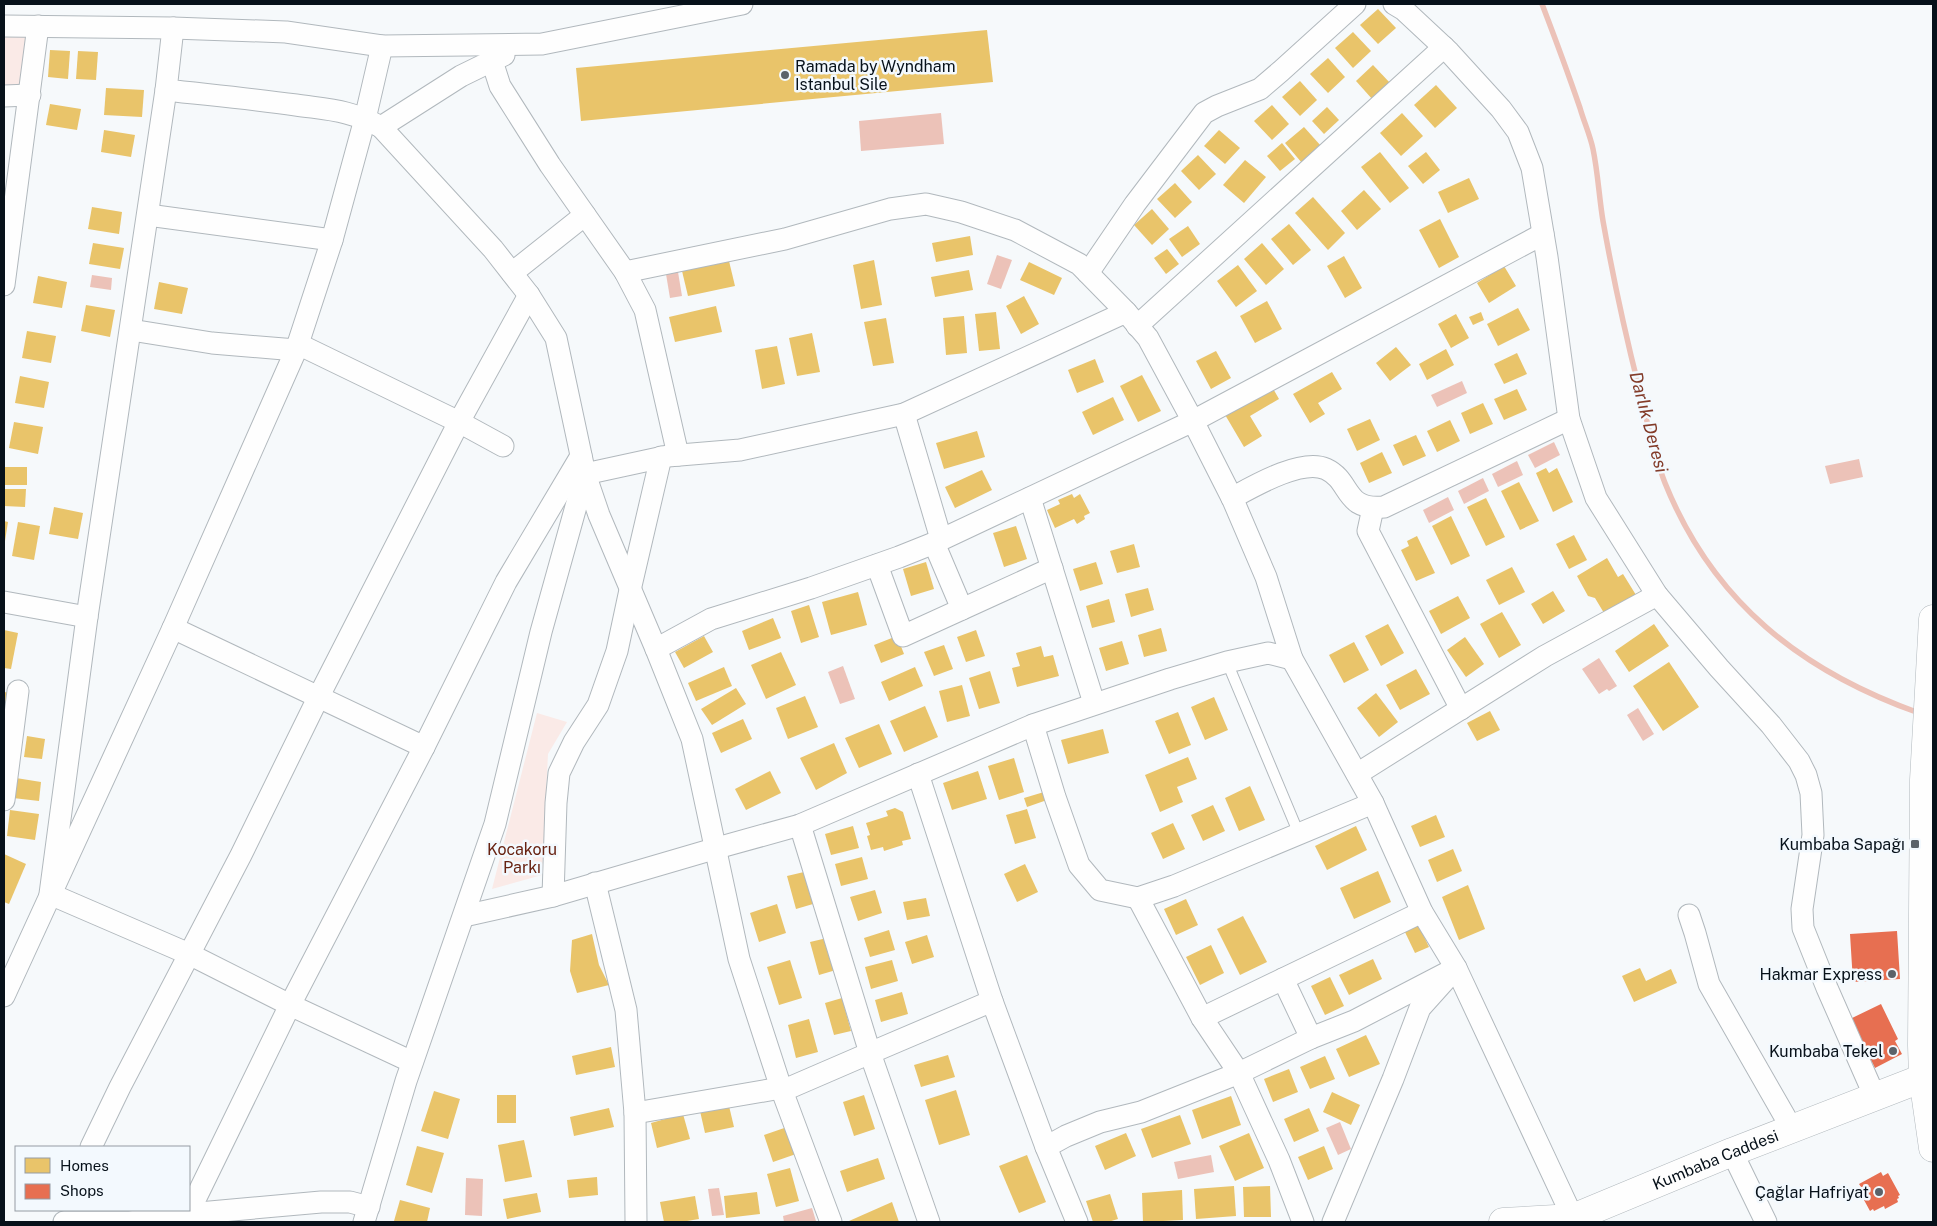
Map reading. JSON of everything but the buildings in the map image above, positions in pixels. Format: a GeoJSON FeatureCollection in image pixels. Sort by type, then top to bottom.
{"type":"FeatureCollection","features":[{"type":"Feature","properties":{"kind":"main road"},"geometry":{"type":"LineString","coordinates":[[1933,619],[1924,780],[1923,1078],[1933,1148]]}},
{"type":"Feature","properties":{"kind":"main road","name":"Kumbaba Caddesi"},"geometry":{"type":"LineString","coordinates":[[1503,1222],[1573,1220],[1732,1152],[1923,1078]]}},
{"type":"Feature","properties":{"kind":"street"},"geometry":{"type":"LineString","coordinates":[[4,26],[173,28],[286,32],[382,46],[542,44],[742,4]]}},
{"type":"Feature","properties":{"kind":"street"},"geometry":{"type":"LineString","coordinates":[[1088,273],[1135,204],[1204,113],[1260,88],[1281,72],[1355,4]]}},
{"type":"Feature","properties":{"kind":"street"},"geometry":{"type":"LineString","coordinates":[[1394,4],[1404,10],[1444,47],[1501,109],[1518,132],[1532,168],[1569,419],[1596,498],[1657,595],[1719,668],[1772,725],[1799,761],[1806,775],[1811,793],[1813,836],[1802,909],[1803,928],[1827,988],[1875,1096]]}},
{"type":"Feature","properties":{"kind":"street"},"geometry":{"type":"LineString","coordinates":[[4,285],[38,26]]}},
{"type":"Feature","properties":{"kind":"street"},"geometry":{"type":"LineString","coordinates":[[50,894],[87,618],[132,330],[173,28]]}},
{"type":"Feature","properties":{"kind":"street"},"geometry":{"type":"LineString","coordinates":[[373,123],[525,44]]}},
{"type":"Feature","properties":{"kind":"street"},"geometry":{"type":"LineString","coordinates":[[4,996],[173,628],[297,347],[373,123],[382,46]]}},
{"type":"Feature","properties":{"kind":"street"},"geometry":{"type":"LineString","coordinates":[[583,465],[740,450],[904,414],[1132,319],[1444,47]]}},
{"type":"Feature","properties":{"kind":"street"},"geometry":{"type":"LineString","coordinates":[[492,61],[500,86],[550,165],[625,272],[645,310],[669,456],[630,590],[617,651],[598,705],[574,742],[559,773],[556,803],[553,896]]}},
{"type":"Feature","properties":{"kind":"street"},"geometry":{"type":"LineString","coordinates":[[166,90],[340,110],[373,123],[487,242],[529,295],[556,338],[583,465],[599,515],[692,739],[717,848],[739,959],[782,1090],[831,1222]]}},
{"type":"Feature","properties":{"kind":"street"},"geometry":{"type":"LineString","coordinates":[[4,96],[30,95]]}},
{"type":"Feature","properties":{"kind":"street"},"geometry":{"type":"LineString","coordinates":[[625,272],[785,239],[890,210],[926,204],[961,212],[1015,230],[1079,264],[1148,338],[1194,421],[1232,498],[1266,577],[1292,659],[1373,802],[1422,912],[1456,968],[1573,1220]]}},
{"type":"Feature","properties":{"kind":"street"},"geometry":{"type":"LineString","coordinates":[[512,273],[585,215]]}},
{"type":"Feature","properties":{"kind":"street"},"geometry":{"type":"LineString","coordinates":[[148,216],[332,240]]}},
{"type":"Feature","properties":{"kind":"street"},"geometry":{"type":"LineString","coordinates":[[621,633],[652,640],[711,619],[811,588],[938,541],[1194,421],[1543,234]]}},
{"type":"Feature","properties":{"kind":"street"},"geometry":{"type":"LineString","coordinates":[[91,1146],[120,1087],[241,855],[319,696],[459,422],[529,295]]}},
{"type":"Feature","properties":{"kind":"street"},"geometry":{"type":"LineString","coordinates":[[132,330],[212,343],[297,347],[459,422],[504,446]]}},
{"type":"Feature","properties":{"kind":"street"},"geometry":{"type":"LineString","coordinates":[[904,414],[938,541],[962,609]]}},
{"type":"Feature","properties":{"kind":"street"},"geometry":{"type":"LineString","coordinates":[[1232,498],[1285,472],[1310,467],[1326,469],[1362,506],[1373,508],[1384,506],[1569,419]]}},
{"type":"Feature","properties":{"kind":"street"},"geometry":{"type":"LineString","coordinates":[[190,1210],[290,1005],[424,747],[506,582],[583,465]]}},
{"type":"Feature","properties":{"kind":"street"},"geometry":{"type":"LineString","coordinates":[[68,1218],[130,1222],[188,1214],[321,1202],[350,1202],[367,1215],[412,1062],[495,824],[583,465]]}},
{"type":"Feature","properties":{"kind":"street"},"geometry":{"type":"LineString","coordinates":[[1030,498],[1094,703]]}},
{"type":"Feature","properties":{"kind":"street"},"geometry":{"type":"LineString","coordinates":[[1373,508],[1368,531],[1461,709]]}},
{"type":"Feature","properties":{"kind":"street"},"geometry":{"type":"LineString","coordinates":[[877,565],[903,636],[1052,568]]}},
{"type":"Feature","properties":{"kind":"street"},"geometry":{"type":"LineString","coordinates":[[1357,774],[1545,656],[1657,595]]}},
{"type":"Feature","properties":{"kind":"street"},"geometry":{"type":"LineString","coordinates":[[4,602],[87,618]]}},
{"type":"Feature","properties":{"kind":"street"},"geometry":{"type":"LineString","coordinates":[[173,628],[424,747]]}},
{"type":"Feature","properties":{"kind":"street"},"geometry":{"type":"LineString","coordinates":[[464,916],[553,896],[800,826],[1033,725],[1094,703],[1227,662],[1268,653],[1292,659]]}},
{"type":"Feature","properties":{"kind":"street"},"geometry":{"type":"LineString","coordinates":[[4,800],[18,691]]}},
{"type":"Feature","properties":{"kind":"street"},"geometry":{"type":"LineString","coordinates":[[1033,725],[1055,797],[1079,865],[1100,890],[1138,898],[1174,886],[1373,802]]}},
{"type":"Feature","properties":{"kind":"street"},"geometry":{"type":"LineString","coordinates":[[918,774],[992,1001],[1046,1147],[1078,1222]]}},
{"type":"Feature","properties":{"kind":"street"},"geometry":{"type":"LineString","coordinates":[[800,826],[870,1053],[929,1222]]}},
{"type":"Feature","properties":{"kind":"street"},"geometry":{"type":"LineString","coordinates":[[595,884],[626,1010],[634,1113],[636,1222]]}},
{"type":"Feature","properties":{"kind":"street"},"geometry":{"type":"LineString","coordinates":[[50,894],[189,954],[290,1005],[412,1062]]}},
{"type":"Feature","properties":{"kind":"street"},"geometry":{"type":"LineString","coordinates":[[1138,898],[1202,1018],[1239,1073],[1279,1160],[1303,1222]]}},
{"type":"Feature","properties":{"kind":"street"},"geometry":{"type":"LineString","coordinates":[[1202,1018],[1422,912]]}},
{"type":"Feature","properties":{"kind":"street"},"geometry":{"type":"LineString","coordinates":[[1689,915],[1709,984],[1792,1129]]}},
{"type":"Feature","properties":{"kind":"street"},"geometry":{"type":"LineString","coordinates":[[1046,1147],[1066,1136],[1100,1122],[1141,1112],[1239,1073],[1311,1038],[1354,1022],[1456,968]]}},
{"type":"Feature","properties":{"kind":"street"},"geometry":{"type":"LineString","coordinates":[[1332,1222],[1393,1079],[1420,1008],[1456,968]]}},
{"type":"Feature","properties":{"kind":"street"},"geometry":{"type":"LineString","coordinates":[[1283,979],[1311,1038]]}},
{"type":"Feature","properties":{"kind":"street"},"geometry":{"type":"LineString","coordinates":[[634,1113],[782,1090],[992,1001]]}},
{"type":"Feature","properties":{"kind":"street"},"geometry":{"type":"LineString","coordinates":[[1732,1152],[1766,1222]]}},
{"type":"Feature","properties":{"kind":"lane"},"geometry":{"type":"LineString","coordinates":[[1227,662],[1299,834]]}},
{"type":"Feature","properties":{"kind":"green space"},"geometry":{"type":"Polygon","coordinates":[[[4,26],[38,26],[30,95],[4,96],[4,26]]]}},
{"type":"Feature","properties":{"kind":"green space","name":"Kocakoru Parkı"},"geometry":{"type":"Polygon","coordinates":[[[537,713],[567,722],[548,754],[542,875],[492,889],[537,713]]]}},
{"type":"Feature","properties":{"kind":"shaded area"},"geometry":{"type":"Polygon","coordinates":[[[941,113],[944,144],[861,151],[859,121],[941,113]]]}},
{"type":"Feature","properties":{"kind":"shaded area"},"geometry":{"type":"Polygon","coordinates":[[[997,255],[1012,260],[1001,289],[987,284],[997,255]]]}},
{"type":"Feature","properties":{"kind":"shaded area"},"geometry":{"type":"Polygon","coordinates":[[[678,272],[682,296],[670,298],[666,274],[678,272]]]}},
{"type":"Feature","properties":{"kind":"shaded area"},"geometry":{"type":"Polygon","coordinates":[[[92,275],[112,278],[111,290],[90,287],[92,275]]]}},
{"type":"Feature","properties":{"kind":"shaded area"},"geometry":{"type":"Polygon","coordinates":[[[1462,381],[1467,393],[1437,407],[1431,395],[1462,381]]]}},
{"type":"Feature","properties":{"kind":"shaded area"},"geometry":{"type":"Polygon","coordinates":[[[1554,442],[1560,455],[1535,468],[1528,455],[1554,442]]]}},
{"type":"Feature","properties":{"kind":"shaded area"},"geometry":{"type":"Polygon","coordinates":[[[1859,459],[1863,477],[1830,484],[1825,466],[1859,459]]]}},
{"type":"Feature","properties":{"kind":"shaded area"},"geometry":{"type":"Polygon","coordinates":[[[1517,461],[1523,475],[1498,487],[1492,474],[1517,461]]]}},
{"type":"Feature","properties":{"kind":"shaded area"},"geometry":{"type":"Polygon","coordinates":[[[1483,478],[1489,491],[1464,504],[1458,491],[1483,478]]]}},
{"type":"Feature","properties":{"kind":"shaded area"},"geometry":{"type":"Polygon","coordinates":[[[1448,497],[1454,510],[1429,523],[1423,510],[1448,497]]]}},
{"type":"Feature","properties":{"kind":"shaded area"},"geometry":{"type":"Polygon","coordinates":[[[1599,658],[1617,686],[1599,694],[1582,669],[1599,658]]]}},
{"type":"Feature","properties":{"kind":"shaded area"},"geometry":{"type":"Polygon","coordinates":[[[843,666],[855,699],[840,704],[828,672],[843,666]]]}},
{"type":"Feature","properties":{"kind":"shaded area"},"geometry":{"type":"Polygon","coordinates":[[[1638,708],[1654,734],[1643,741],[1627,715],[1638,708]]]}},
{"type":"Feature","properties":{"kind":"shaded area"},"geometry":{"type":"Polygon","coordinates":[[[1340,1122],[1351,1149],[1338,1155],[1326,1128],[1340,1122]]]}},
{"type":"Feature","properties":{"kind":"shaded area"},"geometry":{"type":"Polygon","coordinates":[[[1211,1155],[1214,1172],[1178,1179],[1174,1162],[1211,1155]]]}},
{"type":"Feature","properties":{"kind":"shaded area"},"geometry":{"type":"Polygon","coordinates":[[[466,1178],[483,1179],[482,1216],[465,1215],[466,1178]]]}},
{"type":"Feature","properties":{"kind":"shaded area"},"geometry":{"type":"Polygon","coordinates":[[[719,1188],[724,1215],[712,1216],[708,1189],[719,1188]]]}},
{"type":"Feature","properties":{"kind":"shaded area"},"geometry":{"type":"Polygon","coordinates":[[[812,1208],[816,1221],[784,1222],[783,1216],[812,1208]]]}},
{"type":"Feature","properties":{"kind":"waterway","name":"Darlık Deresi"},"geometry":{"type":"LineString","coordinates":[[1542,4],[1592,144],[1603,221],[1624,326],[1657,460],[1665,483],[1685,525],[1708,563],[1735,597],[1766,627],[1799,653],[1836,676],[1876,696],[1919,713]]}},
{"type":"Feature","properties":{"kind":"place","name":"Ramada by Wyndham Istanbul Sile"},"geometry":{"type":"Point","coordinates":[785,75]}},
{"type":"Feature","properties":{"kind":"place","name":"Kumbaba Sapağı"},"geometry":{"type":"Point","coordinates":[1915,844]}},
{"type":"Feature","properties":{"kind":"place","name":"Hakmar Express"},"geometry":{"type":"Point","coordinates":[1892,974]}},
{"type":"Feature","properties":{"kind":"place","name":"Kumbaba Tekel"},"geometry":{"type":"Point","coordinates":[1893,1051]}},
{"type":"Feature","properties":{"kind":"place","name":"Çağlar Hafriyat"},"geometry":{"type":"Point","coordinates":[1879,1192]}}]}
